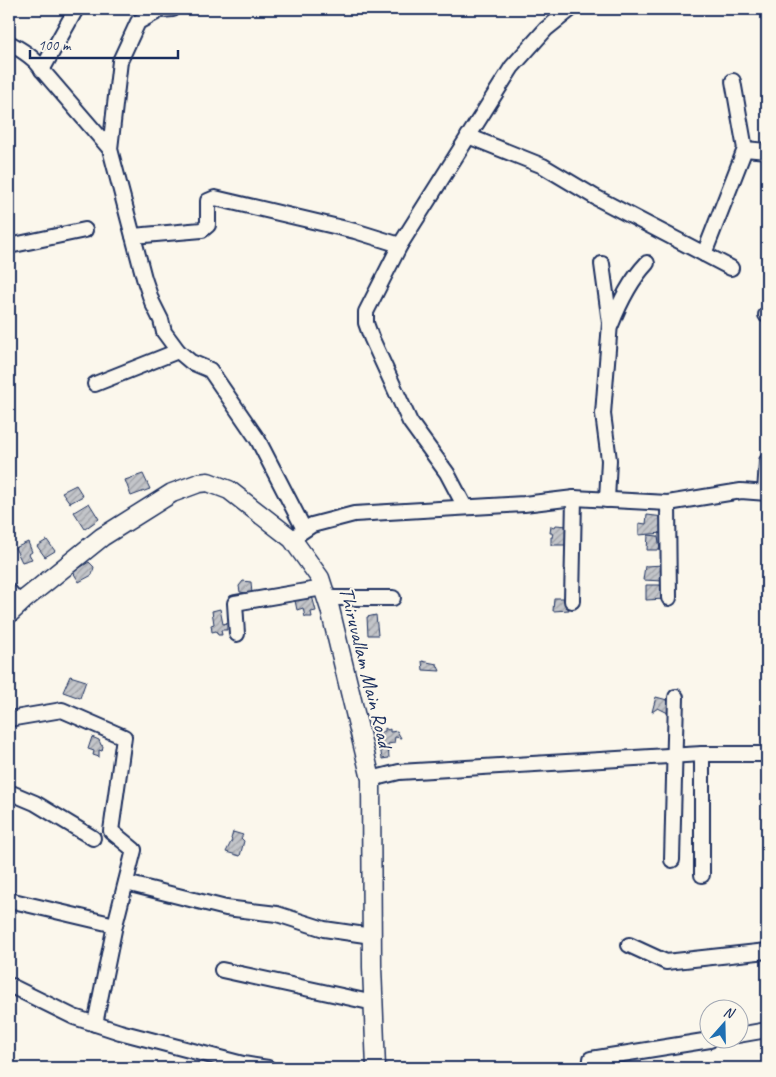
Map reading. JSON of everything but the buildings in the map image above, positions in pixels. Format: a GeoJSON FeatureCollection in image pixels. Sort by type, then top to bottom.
{"type":"FeatureCollection","features":[{"type":"Feature","properties":{"kind":"main road","name":"Thiruvallam Main Road"},"geometry":{"type":"LineString","coordinates":[[12,603],[102,538],[172,493],[199,483],[208,482],[229,490],[298,534],[320,578],[371,779],[372,936],[376,1068]]}},
{"type":"Feature","properties":{"kind":"street"},"geometry":{"type":"LineString","coordinates":[[42,70],[76,9]]}},
{"type":"Feature","properties":{"kind":"street"},"geometry":{"type":"LineString","coordinates":[[173,9],[160,10],[138,22],[120,61],[110,149],[152,302],[161,320],[164,332],[178,351],[191,362],[210,370],[258,440],[298,534],[326,521],[354,514],[524,504],[574,498],[668,503],[741,491],[766,493],[767,461]]}},
{"type":"Feature","properties":{"kind":"street"},"geometry":{"type":"LineString","coordinates":[[465,507],[447,473],[410,422],[366,322],[366,312],[400,245],[512,67],[546,29],[571,9]]}},
{"type":"Feature","properties":{"kind":"street"},"geometry":{"type":"LineString","coordinates":[[9,43],[40,66],[110,149]]}},
{"type":"Feature","properties":{"kind":"street"},"geometry":{"type":"LineString","coordinates":[[704,254],[744,149],[733,81]]}},
{"type":"Feature","properties":{"kind":"street"},"geometry":{"type":"LineString","coordinates":[[468,136],[542,166],[595,197],[731,268]]}},
{"type":"Feature","properties":{"kind":"street"},"geometry":{"type":"LineString","coordinates":[[744,149],[767,151]]}},
{"type":"Feature","properties":{"kind":"street"},"geometry":{"type":"LineString","coordinates":[[133,236],[202,230],[208,226],[206,214],[208,201],[214,198],[355,232],[400,245]]}},
{"type":"Feature","properties":{"kind":"street"},"geometry":{"type":"LineString","coordinates":[[9,246],[85,230]]}},
{"type":"Feature","properties":{"kind":"street"},"geometry":{"type":"LineString","coordinates":[[610,328],[620,303],[636,275],[647,263]]}},
{"type":"Feature","properties":{"kind":"street"},"geometry":{"type":"LineString","coordinates":[[602,264],[610,328],[603,414],[610,460],[607,500]]}},
{"type":"Feature","properties":{"kind":"street"},"geometry":{"type":"LineString","coordinates":[[95,384],[178,351]]}},
{"type":"Feature","properties":{"kind":"street"},"geometry":{"type":"LineString","coordinates":[[572,601],[574,498]]}},
{"type":"Feature","properties":{"kind":"street"},"geometry":{"type":"LineString","coordinates":[[668,503],[669,598]]}},
{"type":"Feature","properties":{"kind":"street"},"geometry":{"type":"LineString","coordinates":[[237,634],[235,603],[324,593],[393,598]]}},
{"type":"Feature","properties":{"kind":"street"},"geometry":{"type":"LineString","coordinates":[[672,860],[676,697]]}},
{"type":"Feature","properties":{"kind":"street"},"geometry":{"type":"LineString","coordinates":[[9,719],[62,710],[124,737],[111,830],[134,850],[115,924],[95,1024]]}},
{"type":"Feature","properties":{"kind":"street"},"geometry":{"type":"LineString","coordinates":[[371,779],[399,772],[702,754],[767,754]]}},
{"type":"Feature","properties":{"kind":"street"},"geometry":{"type":"LineString","coordinates":[[702,754],[702,875]]}},
{"type":"Feature","properties":{"kind":"street"},"geometry":{"type":"LineString","coordinates":[[9,792],[35,803],[93,838]]}},
{"type":"Feature","properties":{"kind":"street"},"geometry":{"type":"LineString","coordinates":[[126,883],[226,908],[277,914],[324,929],[372,936]]}},
{"type":"Feature","properties":{"kind":"street"},"geometry":{"type":"LineString","coordinates":[[9,900],[115,924]]}},
{"type":"Feature","properties":{"kind":"street"},"geometry":{"type":"LineString","coordinates":[[629,945],[666,962],[767,951]]}},
{"type":"Feature","properties":{"kind":"street"},"geometry":{"type":"LineString","coordinates":[[222,970],[374,1003]]}},
{"type":"Feature","properties":{"kind":"street"},"geometry":{"type":"LineString","coordinates":[[9,986],[74,1017],[120,1032],[243,1064],[268,1068]]}},
{"type":"Feature","properties":{"kind":"street"},"geometry":{"type":"LineString","coordinates":[[748,1033],[767,1030]]}},
{"type":"Feature","properties":{"kind":"street"},"geometry":{"type":"LineString","coordinates":[[590,1068],[591,1059],[698,1042]]}}]}
